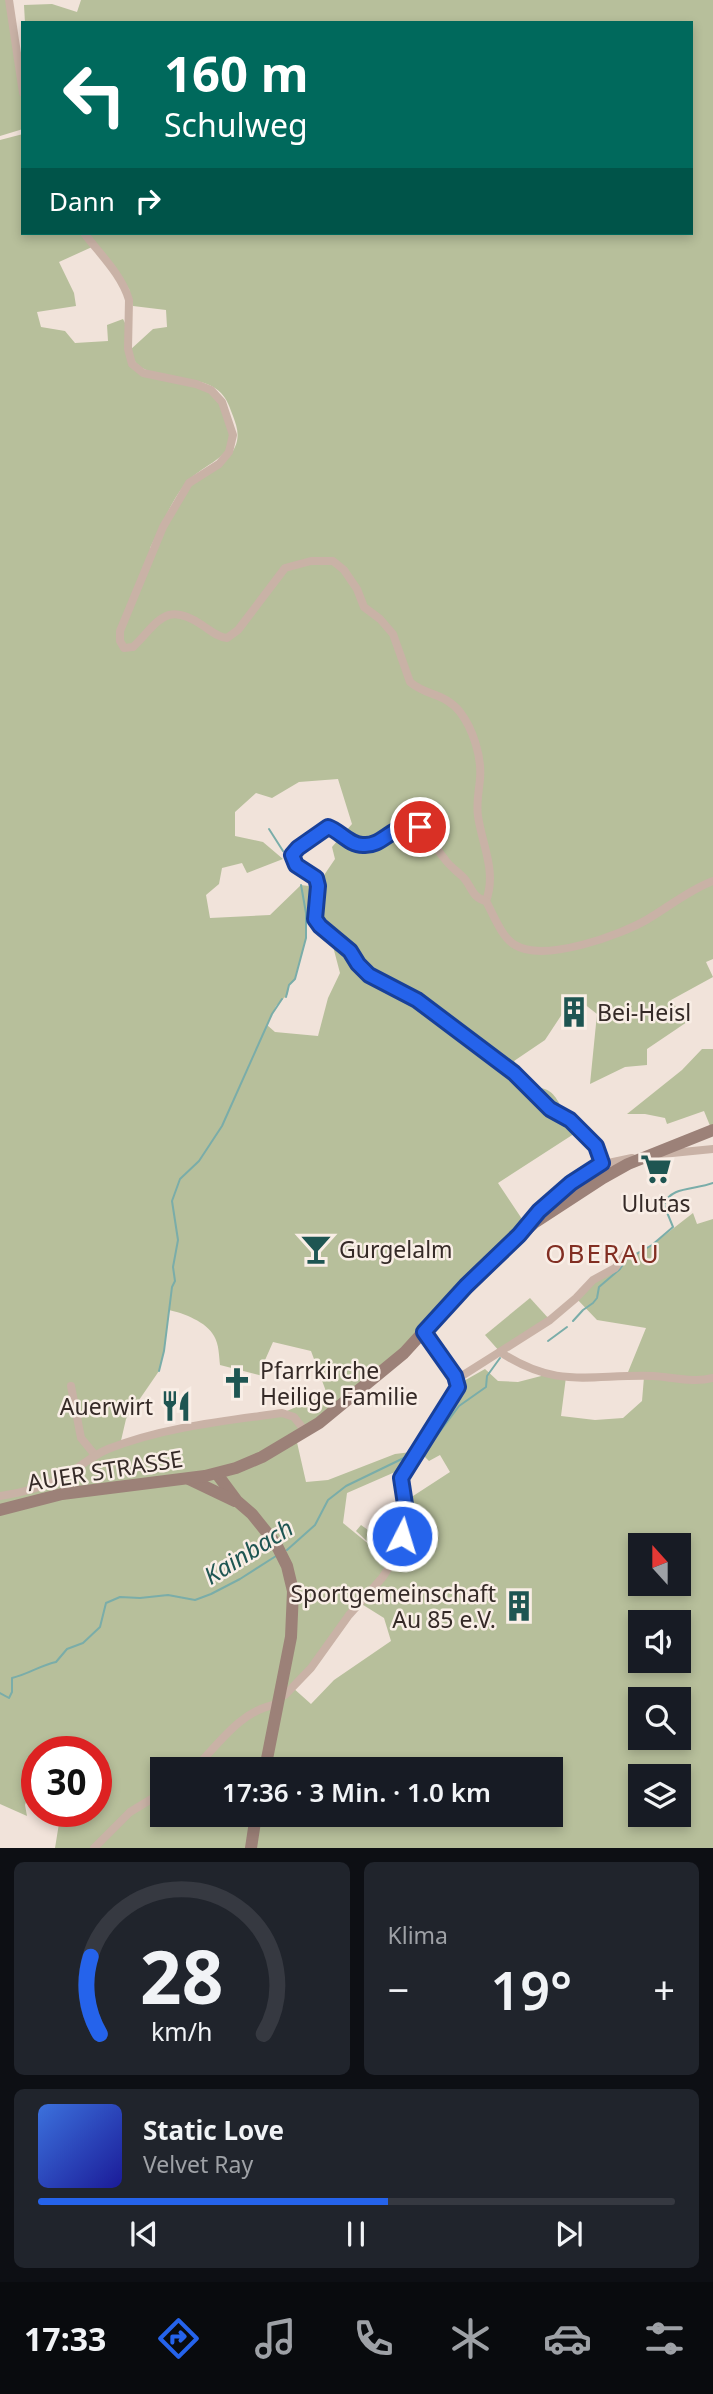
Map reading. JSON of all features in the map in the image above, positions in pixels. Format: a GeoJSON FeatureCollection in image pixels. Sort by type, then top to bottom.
{"type":"FeatureCollection","features":[{"type":"Feature","properties":{"kind":"main road","name":"AUER STRASSE"},"geometry":{"type":"LineString","coordinates":[[0,1510],[62,1494],[217,1474],[262,1457],[305,1432],[356,1395],[404,1353],[466,1286],[519,1235],[582,1189],[628,1164],[713,1130]]}},
{"type":"Feature","properties":{"kind":"main road"},"geometry":{"type":"LineString","coordinates":[[228,1495],[236,1468]]}},
{"type":"Feature","properties":{"kind":"main road"},"geometry":{"type":"LineString","coordinates":[[217,1474],[214,1487],[252,1514],[276,1544],[287,1566],[293,1591],[291,1637],[267,1757]]}},
{"type":"Feature","properties":{"kind":"main road"},"geometry":{"type":"LineString","coordinates":[[188,1479],[228,1495]]}},
{"type":"Feature","properties":{"kind":"main road"},"geometry":{"type":"LineString","coordinates":[[251,1848],[254,1827]]}},
{"type":"Feature","properties":{"kind":"street"},"geometry":{"type":"LineString","coordinates":[[9,0],[21,80]]}},
{"type":"Feature","properties":{"kind":"street"},"geometry":{"type":"LineString","coordinates":[[86,235],[128,294],[128,349],[132,364],[143,373],[196,384],[211,390],[222,402],[230,418],[233,435],[229,452],[219,464],[189,483],[163,527],[120,631],[122,644],[128,648],[133,647],[155,622],[171,614],[190,618],[218,636],[227,638],[238,630],[285,568],[320,560],[339,564],[357,589],[364,607],[380,619],[393,634],[410,682],[447,699],[463,716],[470,729],[481,769],[477,806],[490,869],[486,901]]}},
{"type":"Feature","properties":{"kind":"street"},"geometry":{"type":"LineString","coordinates":[[602,1163],[596,1146],[570,1120],[550,1109],[514,1073],[417,1000],[369,975],[350,951],[315,919],[318,886],[316,878],[296,865],[292,855],[328,827],[354,843],[363,845],[372,844],[405,825],[420,827],[463,877],[474,895],[486,901],[509,941],[516,947],[527,950],[557,949],[598,940],[636,925],[689,891],[713,881]]}},
{"type":"Feature","properties":{"kind":"street"},"geometry":{"type":"LineString","coordinates":[[519,1235],[553,1198],[602,1163],[713,1149]]}},
{"type":"Feature","properties":{"kind":"street"},"geometry":{"type":"LineString","coordinates":[[457,1379],[550,1320],[593,1280],[615,1268],[626,1253]]}},
{"type":"Feature","properties":{"kind":"street"},"geometry":{"type":"LineString","coordinates":[[206,1757],[243,1718],[279,1700],[311,1668],[349,1615],[392,1563],[405,1521],[401,1478],[458,1387],[457,1379],[424,1332]]}},
{"type":"Feature","properties":{"kind":"street"},"geometry":{"type":"LineString","coordinates":[[500,1352],[536,1371],[560,1377],[713,1378]]}},
{"type":"Feature","properties":{"kind":"street"},"geometry":{"type":"LineString","coordinates":[[71,1386],[81,1438],[95,1455]]}},
{"type":"Feature","properties":{"kind":"street"},"geometry":{"type":"LineString","coordinates":[[0,1496],[32,1489],[63,1477],[95,1455],[120,1445],[191,1426],[282,1413],[294,1417],[305,1432]]}},
{"type":"Feature","properties":{"kind":"street"},"geometry":{"type":"LineString","coordinates":[[283,1676],[299,1680]]}},
{"type":"Feature","properties":{"kind":"street"},"geometry":{"type":"LineString","coordinates":[[94,1848],[130,1812],[150,1800]]}},
{"type":"Feature","properties":{"kind":"green space"},"geometry":{"type":"Polygon","coordinates":[[[0,0],[7,0],[21,93],[21,130],[0,136],[0,0]]]}},
{"type":"Feature","properties":{"kind":"green space"},"geometry":{"type":"Polygon","coordinates":[[[81,0],[713,0],[713,959],[706,962],[713,977],[671,1000],[687,1022],[647,1049],[647,1065],[625,1067],[590,1084],[597,1014],[574,996],[545,1040],[514,1061],[537,1087],[548,1090],[554,1096],[580,1130],[498,1183],[522,1219],[519,1235],[466,1285],[404,1353],[356,1395],[296,1438],[306,1482],[328,1480],[395,1454],[411,1452],[402,1469],[347,1493],[343,1523],[382,1555],[356,1531],[361,1525],[368,1530],[376,1520],[379,1523],[390,1514],[401,1515],[400,1531],[390,1561],[392,1563],[405,1521],[405,1504],[450,1472],[440,1455],[429,1461],[419,1451],[453,1403],[462,1382],[485,1369],[498,1381],[518,1382],[545,1375],[566,1377],[561,1416],[595,1420],[623,1418],[642,1401],[644,1377],[626,1377],[646,1328],[597,1320],[576,1298],[593,1280],[609,1273],[631,1255],[652,1245],[693,1213],[697,1224],[713,1219],[713,1848],[55,1848],[58,1827],[112,1827],[112,1736],[21,1736],[21,1813],[0,1804],[0,140],[21,135],[21,235],[83,235],[92,247],[59,262],[74,293],[76,306],[37,312],[41,327],[65,331],[75,343],[108,341],[107,325],[123,319],[127,333],[128,361],[133,368],[141,374],[209,390],[220,402],[227,416],[231,440],[227,449],[182,488],[150,548],[154,550],[188,490],[231,454],[237,443],[237,428],[225,398],[211,386],[198,381],[156,374],[135,361],[130,350],[153,329],[167,327],[166,310],[133,306],[129,289],[88,235],[693,235],[693,21],[25,21],[24,5],[52,4],[77,12],[81,0]],[[338,779],[299,782],[272,798],[256,793],[235,812],[235,836],[263,842],[283,859],[247,873],[242,863],[222,868],[219,884],[206,895],[210,918],[270,915],[301,885],[316,887],[335,859],[332,847],[352,824],[338,779]],[[307,914],[306,938],[295,979],[289,985],[288,994],[276,1006],[267,1025],[275,1032],[318,1036],[328,998],[340,973],[330,935],[307,914]],[[169,1310],[159,1371],[126,1419],[120,1445],[191,1425],[282,1413],[327,1394],[311,1351],[273,1342],[262,1367],[263,1376],[220,1365],[217,1343],[211,1331],[194,1319],[169,1310]],[[360,1603],[311,1668],[292,1687],[311,1704],[334,1680],[391,1641],[384,1618],[360,1603]]]}},
{"type":"Feature","properties":{"kind":"green space"},"geometry":{"type":"Polygon","coordinates":[[[702,1049],[713,1049],[713,1133],[704,1111],[667,1124],[665,1118],[627,1114],[682,1070],[702,1049]]]}},
{"type":"Feature","properties":{"kind":"green space"},"geometry":{"type":"Polygon","coordinates":[[[530,1298],[550,1320],[500,1352],[485,1335],[530,1298]]]}},
{"type":"Feature","properties":{"kind":"waterway"},"geometry":{"type":"LineString","coordinates":[[269,829],[283,851]]}},
{"type":"Feature","properties":{"kind":"waterway"},"geometry":{"type":"LineString","coordinates":[[286,997],[289,985],[295,979],[306,938],[306,913],[301,885]]}},
{"type":"Feature","properties":{"kind":"waterway"},"geometry":{"type":"LineString","coordinates":[[159,1371],[175,1281],[173,1267],[178,1240],[172,1201],[180,1179],[199,1161],[222,1126],[272,1014],[282,999]]}},
{"type":"Feature","properties":{"kind":"waterway","name":"Kainbach"},"geometry":{"type":"LineString","coordinates":[[573,1321],[593,1303],[599,1287],[620,1269],[626,1260],[652,1245],[673,1227],[664,1205],[667,1199],[677,1192],[713,1183]]}},
{"type":"Feature","properties":{"kind":"waterway","name":"Kainbach"},"geometry":{"type":"LineString","coordinates":[[548,1341],[567,1327]]}},
{"type":"Feature","properties":{"kind":"waterway","name":"Kainbach"},"geometry":{"type":"LineString","coordinates":[[424,1448],[432,1442],[459,1406],[486,1387],[487,1376],[500,1358]]}},
{"type":"Feature","properties":{"kind":"waterway","name":"Kainbach"},"geometry":{"type":"LineString","coordinates":[[287,1550],[315,1525],[328,1500],[346,1486],[410,1455]]}},
{"type":"Feature","properties":{"kind":"waterway","name":"Kainbach"},"geometry":{"type":"LineString","coordinates":[[0,1693],[9,1698],[12,1678],[56,1662],[67,1649],[83,1643],[100,1627],[106,1603],[120,1597],[168,1595],[195,1600],[240,1579],[276,1556]]}},
{"type":"Feature","properties":{"kind":"place","name":"Bei-Heisl"},"geometry":{"type":"Point","coordinates":[574,1012]}},
{"type":"Feature","properties":{"kind":"place","name":"Ulutas"},"geometry":{"type":"Point","coordinates":[656,1169]}},
{"type":"Feature","properties":{"kind":"place","name":"Gurgelalm"},"geometry":{"type":"Point","coordinates":[316,1249]}},
{"type":"Feature","properties":{"kind":"place","name":"Pfarrkirche Heilige Familie"},"geometry":{"type":"Point","coordinates":[237,1383]}},
{"type":"Feature","properties":{"kind":"place","name":"Auerwirt"},"geometry":{"type":"Point","coordinates":[176,1406]}},
{"type":"Feature","properties":{"kind":"place","name":"Sportgemeinschaft Au 85 e.V."},"geometry":{"type":"Point","coordinates":[519,1606]}},
{"type":"Feature","properties":{"kind":"district","name":"OBERAU"},"geometry":{"type":"Point","coordinates":[603,1253]}},
{"type":"Feature","properties":{"kind":"route"},"geometry":{"type":"LineString","coordinates":[[402,1536],[406,1511],[401,1478],[458,1387],[457,1379],[424,1332],[539,1211],[571,1183],[602,1163],[600,1151],[570,1120],[550,1109],[514,1073],[417,1000],[369,975],[350,951],[315,919],[318,886],[316,878],[296,865],[292,858],[294,851],[328,827],[354,843],[363,845],[372,844],[405,825],[420,827]]}}]}
